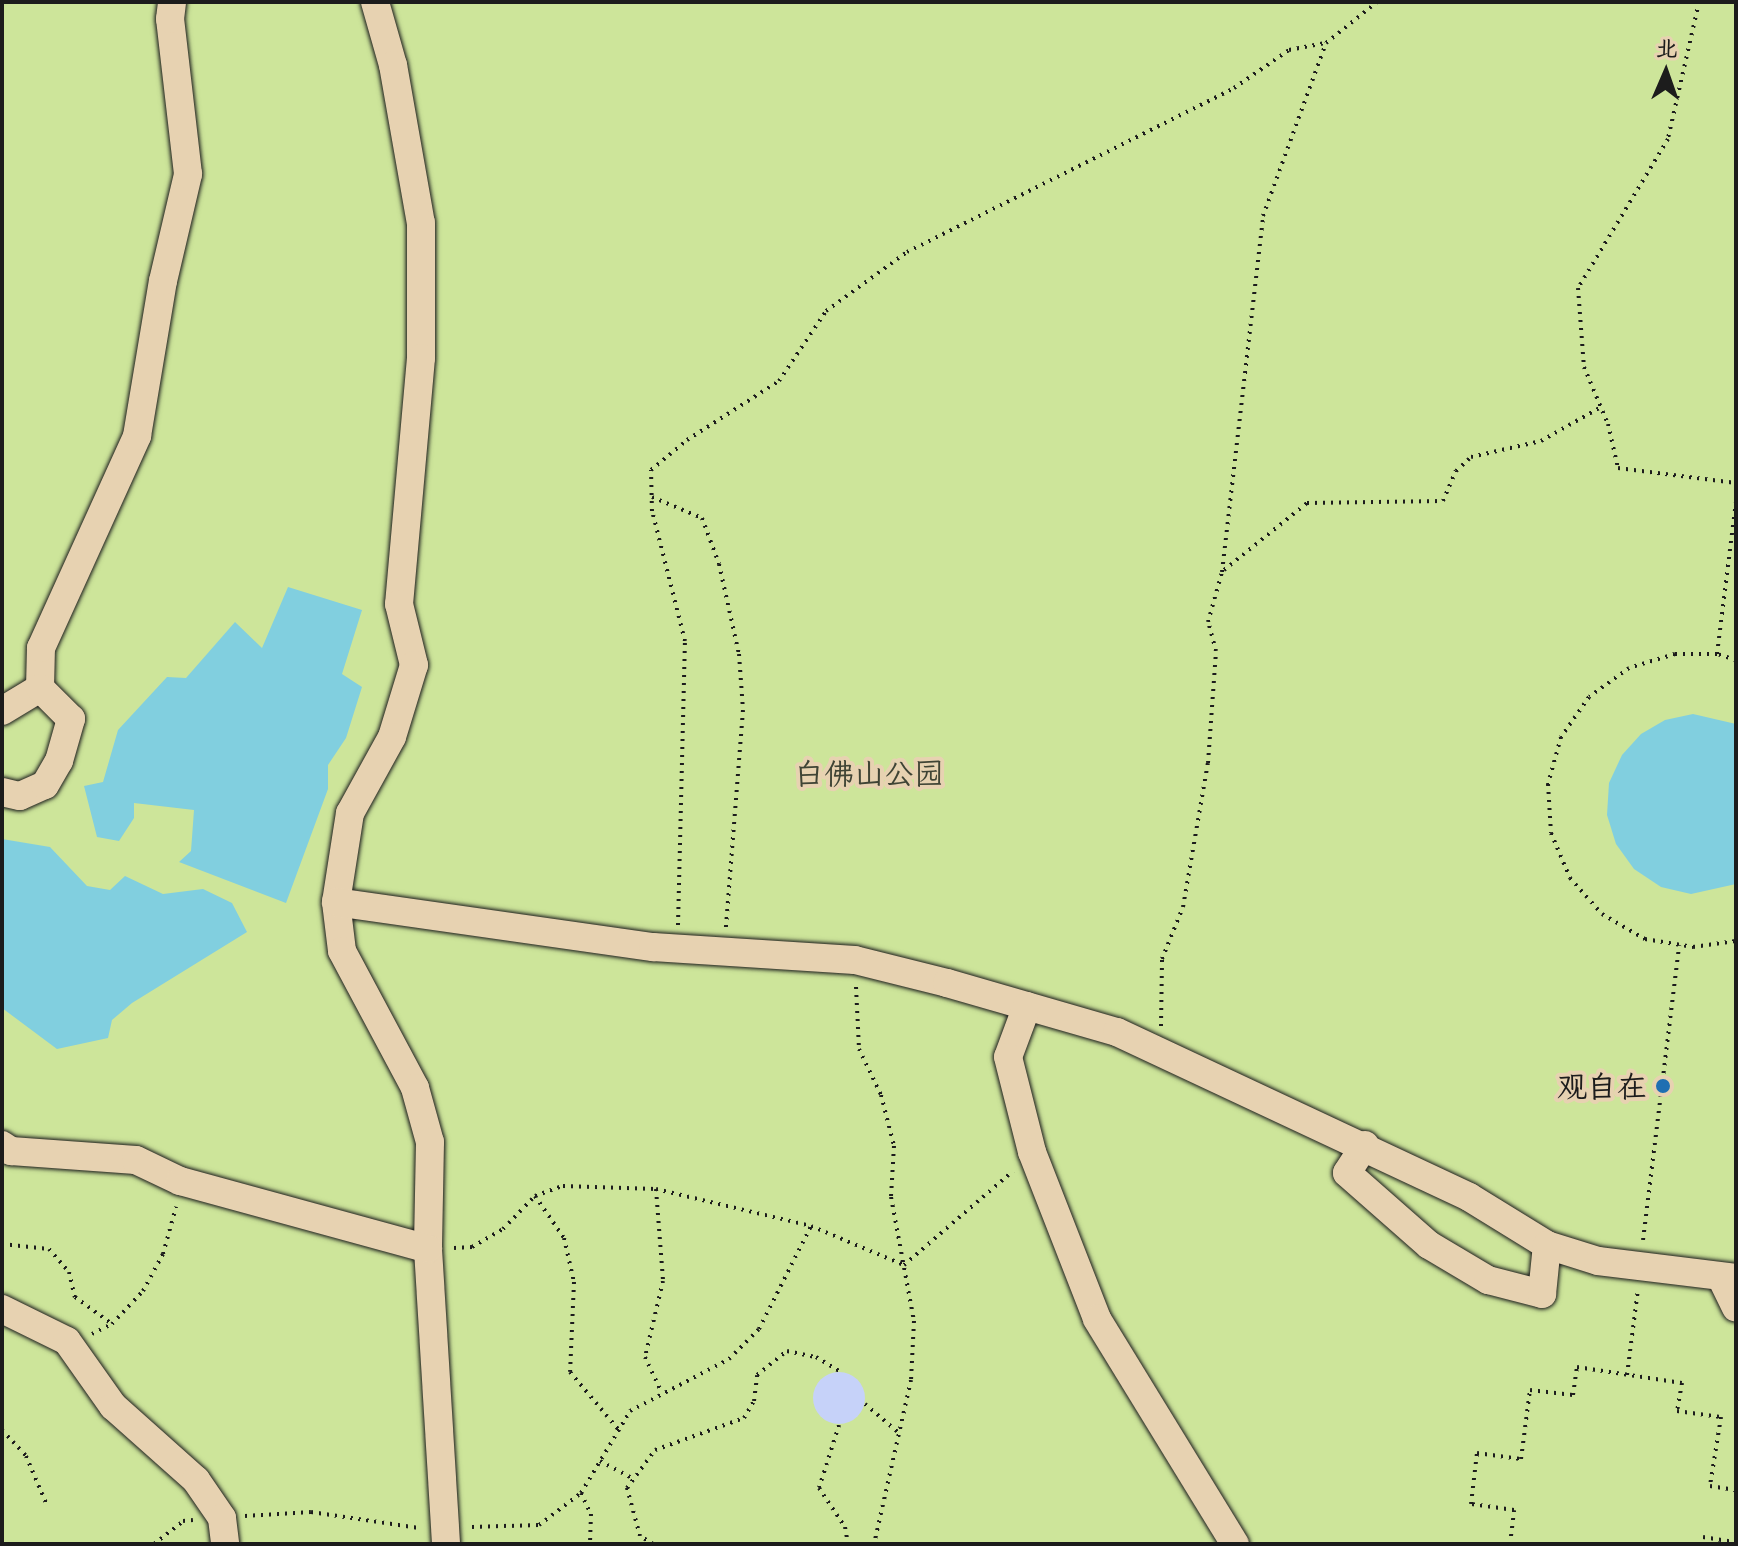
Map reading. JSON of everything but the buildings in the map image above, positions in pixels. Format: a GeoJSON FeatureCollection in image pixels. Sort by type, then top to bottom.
{"type":"FeatureCollection","features":[{"type":"Feature","properties":{"kind":"street"},"geometry":{"type":"LineString","coordinates":[[2,792],[20,796],[45,785],[59,761],[71,719],[40,688],[41,648],[137,436],[163,281],[188,174],[170,19],[172,2]]}},
{"type":"Feature","properties":{"kind":"street"},"geometry":{"type":"LineString","coordinates":[[375,2],[393,65],[421,223],[421,358],[399,604],[414,665],[392,737],[350,813],[336,902],[342,951],[415,1088],[430,1142],[428,1249],[446,1536]]}},
{"type":"Feature","properties":{"kind":"street"},"geometry":{"type":"LineString","coordinates":[[2,711],[40,688]]}},
{"type":"Feature","properties":{"kind":"street"},"geometry":{"type":"LineString","coordinates":[[336,902],[677,948],[855,960],[1117,1032],[1365,1145],[1469,1197],[1547,1245],[1640,1268],[1728,1277],[1736,1308]]}},
{"type":"Feature","properties":{"kind":"street"},"geometry":{"type":"LineString","coordinates":[[1027,1006],[1008,1057],[1032,1152],[1097,1319],[1235,1544]]}},
{"type":"Feature","properties":{"kind":"street"},"geometry":{"type":"LineString","coordinates":[[2,1145],[11,1151],[136,1160],[180,1181],[428,1249]]}},
{"type":"Feature","properties":{"kind":"street"},"geometry":{"type":"LineString","coordinates":[[1365,1145],[1347,1173],[1429,1245],[1488,1280],[1542,1294],[1547,1245]]}},
{"type":"Feature","properties":{"kind":"street"},"geometry":{"type":"LineString","coordinates":[[2,1309],[67,1341],[113,1406],[196,1480],[223,1531]]}},
{"type":"Feature","properties":{"kind":"path"},"geometry":{"type":"LineString","coordinates":[[677,948],[685,641],[652,497],[651,470],[687,440],[779,381],[826,311],[907,252],[1234,88],[1289,50],[1326,43],[1377,2]]}},
{"type":"Feature","properties":{"kind":"path"},"geometry":{"type":"LineString","coordinates":[[1699,2],[1668,139],[1578,288],[1584,367],[1601,407],[1618,468],[1736,483]]}},
{"type":"Feature","properties":{"kind":"path"},"geometry":{"type":"LineString","coordinates":[[1160,1052],[1162,959],[1183,907],[1208,763],[1216,651],[1208,622],[1222,572],[1263,216],[1326,43]]}},
{"type":"Feature","properties":{"kind":"path"},"geometry":{"type":"LineString","coordinates":[[1222,572],[1307,503],[1443,501],[1456,471],[1471,457],[1541,441],[1601,407]]}},
{"type":"Feature","properties":{"kind":"path"},"geometry":{"type":"LineString","coordinates":[[652,497],[702,518],[719,564],[739,654],[743,710],[724,952]]}},
{"type":"Feature","properties":{"kind":"path"},"geometry":{"type":"LineString","coordinates":[[1717,654],[1736,502]]}},
{"type":"Feature","properties":{"kind":"path"},"geometry":{"type":"LineString","coordinates":[[1736,660],[1717,654],[1675,654],[1629,668],[1589,697],[1561,737],[1548,784],[1551,833],[1570,878],[1602,914],[1645,939],[1679,945],[1736,941]]}},
{"type":"Feature","properties":{"kind":"path"},"geometry":{"type":"LineString","coordinates":[[1627,1375],[1679,945]]}},
{"type":"Feature","properties":{"kind":"path"},"geometry":{"type":"LineString","coordinates":[[855,960],[859,1049],[881,1095],[894,1146],[891,1197],[914,1321],[911,1380],[874,1544]]}},
{"type":"Feature","properties":{"kind":"path"},"geometry":{"type":"LineString","coordinates":[[904,1265],[963,1219],[1032,1152]]}},
{"type":"Feature","properties":{"kind":"path"},"geometry":{"type":"LineString","coordinates":[[67,1341],[112,1324],[143,1291],[163,1254],[180,1181]]}},
{"type":"Feature","properties":{"kind":"path"},"geometry":{"type":"LineString","coordinates":[[428,1249],[472,1247],[503,1229],[535,1196],[563,1186],[656,1189],[811,1226],[904,1265]]}},
{"type":"Feature","properties":{"kind":"path"},"geometry":{"type":"LineString","coordinates":[[656,1189],[663,1281],[645,1357],[661,1392]]}},
{"type":"Feature","properties":{"kind":"path"},"geometry":{"type":"LineString","coordinates":[[535,1196],[564,1238],[574,1282],[570,1372],[618,1430]]}},
{"type":"Feature","properties":{"kind":"path"},"geometry":{"type":"LineString","coordinates":[[154,1544],[183,1521],[223,1531],[311,1512],[446,1536],[539,1525],[581,1493],[630,1411],[661,1392],[729,1359],[759,1329],[811,1226]]}},
{"type":"Feature","properties":{"kind":"path"},"geometry":{"type":"LineString","coordinates":[[2,1244],[49,1249],[69,1272],[75,1297],[112,1324]]}},
{"type":"Feature","properties":{"kind":"path"},"geometry":{"type":"LineString","coordinates":[[653,1544],[640,1536],[631,1513],[627,1488],[655,1450],[744,1418],[754,1401],[757,1375],[787,1351],[816,1357],[841,1372]]}},
{"type":"Feature","properties":{"kind":"path"},"geometry":{"type":"LineString","coordinates":[[1510,1544],[1514,1510],[1471,1504],[1477,1453],[1521,1459],[1530,1390],[1573,1395],[1577,1367],[1682,1383],[1677,1411],[1721,1417],[1710,1486],[1736,1490]]}},
{"type":"Feature","properties":{"kind":"path"},"geometry":{"type":"LineString","coordinates":[[865,1404],[899,1433]]}},
{"type":"Feature","properties":{"kind":"path"},"geometry":{"type":"LineString","coordinates":[[839,1425],[819,1488],[845,1527],[848,1544]]}},
{"type":"Feature","properties":{"kind":"path"},"geometry":{"type":"LineString","coordinates":[[2,1430],[26,1456],[46,1503]]}},
{"type":"Feature","properties":{"kind":"path"},"geometry":{"type":"LineString","coordinates":[[600,1461],[632,1478]]}},
{"type":"Feature","properties":{"kind":"path"},"geometry":{"type":"LineString","coordinates":[[581,1493],[591,1514],[590,1544]]}},
{"type":"Feature","properties":{"kind":"path"},"geometry":{"type":"LineString","coordinates":[[1702,1544],[1703,1537],[1736,1542]]}},
{"type":"Feature","properties":{"kind":"green space","name":"白佛山公园"},"geometry":{"type":"Polygon","coordinates":[[[2,2],[1736,2],[1736,1544],[2,1544],[2,2]]]}},
{"type":"Feature","properties":{"kind":"water"},"geometry":{"type":"Polygon","coordinates":[[[288,587],[362,610],[342,674],[362,687],[346,738],[328,765],[328,789],[286,903],[179,862],[191,851],[194,810],[134,803],[134,818],[119,841],[97,837],[84,786],[103,782],[118,730],[167,677],[186,678],[235,622],[262,648],[288,587]]]}},
{"type":"Feature","properties":{"kind":"water"},"geometry":{"type":"Polygon","coordinates":[[[1693,714],[1736,724],[1736,884],[1691,894],[1661,887],[1634,869],[1616,844],[1607,815],[1609,783],[1622,755],[1641,734],[1665,720],[1693,714]]]}},
{"type":"Feature","properties":{"kind":"water"},"geometry":{"type":"Polygon","coordinates":[[[2,839],[50,847],[87,886],[110,890],[125,876],[163,894],[203,889],[232,903],[247,932],[132,1003],[112,1020],[108,1038],[57,1049],[2,1008],[2,839]]]}},
{"type":"Feature","properties":{"kind":"place","name":"观自在"},"geometry":{"type":"Point","coordinates":[1663,1086]}}]}
